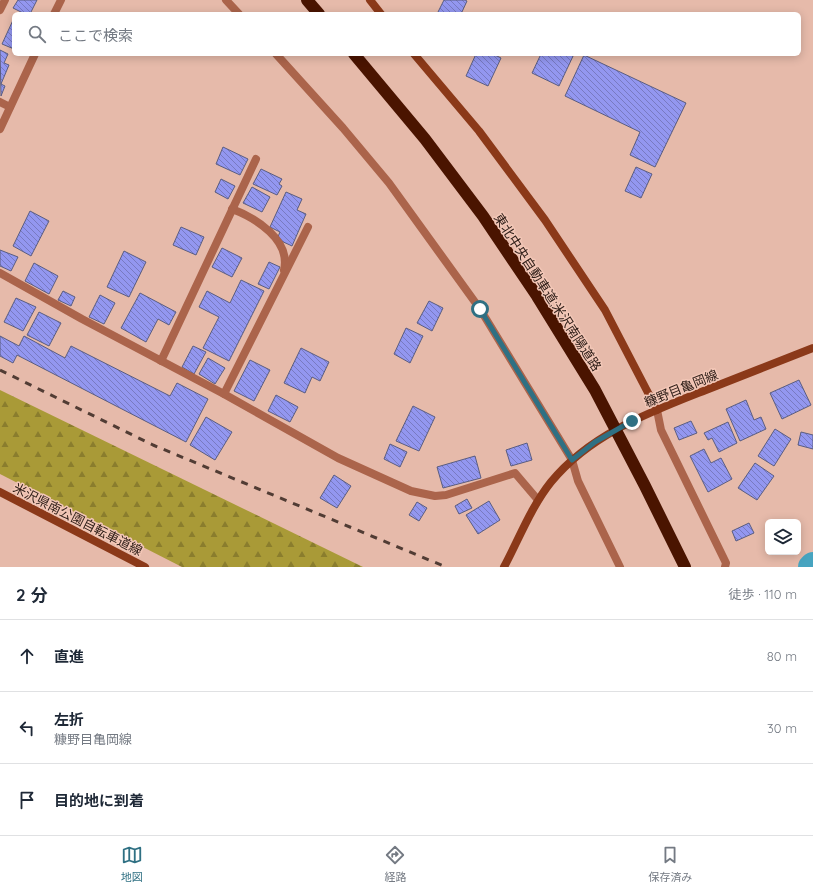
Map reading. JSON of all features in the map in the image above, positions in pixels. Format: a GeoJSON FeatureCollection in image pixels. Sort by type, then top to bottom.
{"type":"FeatureCollection","features":[{"type":"Feature","properties":{"kind":"highway"},"geometry":{"type":"LineString","coordinates":[[307,0],[317,12]]}},
{"type":"Feature","properties":{"kind":"highway","name":"東北中央自動車道;米沢南陽道路"},"geometry":{"type":"LineString","coordinates":[[356,56],[425,139],[483,216],[538,296],[595,390],[642,479],[685,567]]}},
{"type":"Feature","properties":{"kind":"street"},"geometry":{"type":"LineString","coordinates":[[370,0],[379,12]]}},
{"type":"Feature","properties":{"kind":"street"},"geometry":{"type":"LineString","coordinates":[[416,56],[479,131],[545,220],[605,310],[658,410]]}},
{"type":"Feature","properties":{"kind":"street","name":"糠野目亀岡線"},"geometry":{"type":"LineString","coordinates":[[504,567],[538,500],[572,460],[595,442],[632,421],[813,348]]}},
{"type":"Feature","properties":{"kind":"street","name":"米沢県南公園自転車道線"},"geometry":{"type":"LineString","coordinates":[[0,492],[145,567]]}},
{"type":"Feature","properties":{"kind":"lane"},"geometry":{"type":"LineString","coordinates":[[0,10],[5,0]]}},
{"type":"Feature","properties":{"kind":"lane"},"geometry":{"type":"LineString","coordinates":[[55,12],[61,0]]}},
{"type":"Feature","properties":{"kind":"lane"},"geometry":{"type":"LineString","coordinates":[[226,0],[237,12]]}},
{"type":"Feature","properties":{"kind":"lane"},"geometry":{"type":"LineString","coordinates":[[0,129],[35,56]]}},
{"type":"Feature","properties":{"kind":"lane"},"geometry":{"type":"LineString","coordinates":[[278,56],[343,128],[393,189],[480,309],[572,460],[578,481],[620,567]]}},
{"type":"Feature","properties":{"kind":"lane"},"geometry":{"type":"LineString","coordinates":[[0,102],[10,107]]}},
{"type":"Feature","properties":{"kind":"lane"},"geometry":{"type":"LineString","coordinates":[[160,361],[256,159]]}},
{"type":"Feature","properties":{"kind":"lane"},"geometry":{"type":"LineString","coordinates":[[232,208],[269,230],[278,243],[286,262],[281,278]]}},
{"type":"Feature","properties":{"kind":"lane"},"geometry":{"type":"LineString","coordinates":[[224,394],[281,278],[308,227]]}},
{"type":"Feature","properties":{"kind":"lane"},"geometry":{"type":"LineString","coordinates":[[0,273],[160,361],[224,394],[338,458],[411,491],[435,496],[446,495],[515,473],[538,500]]}},
{"type":"Feature","properties":{"kind":"lane"},"geometry":{"type":"LineString","coordinates":[[658,410],[661,430],[726,563],[724,567]]}},
{"type":"Feature","properties":{"kind":"green space"},"geometry":{"type":"Polygon","coordinates":[[[0,390],[363,567],[182,567],[0,474],[0,390]]]}},
{"type":"Feature","properties":{"kind":"building"},"geometry":{"type":"Polygon","coordinates":[[[18,0],[37,0],[31,12],[21,12],[13,8],[18,0]]]}},
{"type":"Feature","properties":{"kind":"building"},"geometry":{"type":"Polygon","coordinates":[[[444,0],[467,1],[462,12],[438,12],[444,0]]]}},
{"type":"Feature","properties":{"kind":"building"},"geometry":{"type":"Polygon","coordinates":[[[12,22],[12,48],[2,44],[12,22]]]}},
{"type":"Feature","properties":{"kind":"building"},"geometry":{"type":"Polygon","coordinates":[[[0,50],[8,54],[4,63],[9,65],[1,84],[5,86],[1,96],[0,50]]]}},
{"type":"Feature","properties":{"kind":"building"},"geometry":{"type":"Polygon","coordinates":[[[475,56],[497,56],[501,58],[488,86],[466,76],[475,56]]]}},
{"type":"Feature","properties":{"kind":"building"},"geometry":{"type":"Polygon","coordinates":[[[540,56],[573,56],[559,86],[532,73],[540,56]]]}},
{"type":"Feature","properties":{"kind":"building"},"geometry":{"type":"Polygon","coordinates":[[[584,56],[586,56],[686,103],[655,167],[630,155],[640,132],[565,96],[584,56]]]}},
{"type":"Feature","properties":{"kind":"building"},"geometry":{"type":"Polygon","coordinates":[[[223,147],[248,159],[240,175],[216,164],[223,147]]]}},
{"type":"Feature","properties":{"kind":"building"},"geometry":{"type":"Polygon","coordinates":[[[636,167],[652,174],[641,198],[625,191],[636,167]]]}},
{"type":"Feature","properties":{"kind":"building"},"geometry":{"type":"Polygon","coordinates":[[[261,169],[282,179],[279,184],[282,186],[277,195],[253,184],[261,169]]]}},
{"type":"Feature","properties":{"kind":"building"},"geometry":{"type":"Polygon","coordinates":[[[221,179],[235,186],[228,199],[215,192],[221,179]]]}},
{"type":"Feature","properties":{"kind":"building"},"geometry":{"type":"Polygon","coordinates":[[[252,187],[270,197],[262,212],[243,203],[252,187]]]}},
{"type":"Feature","properties":{"kind":"building"},"geometry":{"type":"Polygon","coordinates":[[[286,192],[302,199],[297,210],[306,214],[292,246],[277,239],[280,232],[270,227],[286,192]]]}},
{"type":"Feature","properties":{"kind":"building"},"geometry":{"type":"Polygon","coordinates":[[[30,211],[49,221],[31,256],[13,246],[30,211]]]}},
{"type":"Feature","properties":{"kind":"building"},"geometry":{"type":"Polygon","coordinates":[[[181,227],[204,237],[196,255],[173,245],[181,227]]]}},
{"type":"Feature","properties":{"kind":"building"},"geometry":{"type":"Polygon","coordinates":[[[222,248],[242,258],[232,277],[212,267],[222,248]]]}},
{"type":"Feature","properties":{"kind":"building"},"geometry":{"type":"Polygon","coordinates":[[[0,250],[18,257],[11,271],[0,266],[0,250]]]}},
{"type":"Feature","properties":{"kind":"building"},"geometry":{"type":"Polygon","coordinates":[[[124,251],[146,262],[129,297],[107,287],[124,251]]]}},
{"type":"Feature","properties":{"kind":"building"},"geometry":{"type":"Polygon","coordinates":[[[269,262],[280,267],[269,289],[258,284],[269,262]]]}},
{"type":"Feature","properties":{"kind":"building"},"geometry":{"type":"Polygon","coordinates":[[[34,263],[58,276],[49,294],[25,281],[34,263]]]}},
{"type":"Feature","properties":{"kind":"building"},"geometry":{"type":"Polygon","coordinates":[[[241,280],[264,291],[229,361],[203,348],[219,317],[199,307],[207,291],[230,303],[241,280]]]}},
{"type":"Feature","properties":{"kind":"building"},"geometry":{"type":"Polygon","coordinates":[[[63,291],[75,297],[71,306],[58,300],[63,291]]]}},
{"type":"Feature","properties":{"kind":"building"},"geometry":{"type":"Polygon","coordinates":[[[140,293],[176,312],[169,325],[158,319],[146,342],[121,328],[140,293]]]}},
{"type":"Feature","properties":{"kind":"building"},"geometry":{"type":"Polygon","coordinates":[[[100,295],[115,303],[104,324],[89,317],[100,295]]]}},
{"type":"Feature","properties":{"kind":"building"},"geometry":{"type":"Polygon","coordinates":[[[16,298],[36,307],[23,331],[4,322],[16,298]]]}},
{"type":"Feature","properties":{"kind":"building"},"geometry":{"type":"Polygon","coordinates":[[[429,301],[443,308],[432,331],[417,323],[429,301]]]}},
{"type":"Feature","properties":{"kind":"building"},"geometry":{"type":"Polygon","coordinates":[[[39,312],[61,323],[49,346],[27,335],[39,312]]]}},
{"type":"Feature","properties":{"kind":"building"},"geometry":{"type":"Polygon","coordinates":[[[406,328],[423,336],[410,363],[394,354],[406,328]]]}},
{"type":"Feature","properties":{"kind":"building"},"geometry":{"type":"Polygon","coordinates":[[[0,336],[19,346],[24,336],[65,358],[71,346],[170,396],[177,383],[208,399],[186,442],[17,355],[13,363],[0,356],[0,336]]]}},
{"type":"Feature","properties":{"kind":"building"},"geometry":{"type":"Polygon","coordinates":[[[193,346],[206,352],[194,374],[182,367],[193,346]]]}},
{"type":"Feature","properties":{"kind":"building"},"geometry":{"type":"Polygon","coordinates":[[[301,348],[329,362],[320,381],[312,377],[305,393],[284,383],[301,348]]]}},
{"type":"Feature","properties":{"kind":"building"},"geometry":{"type":"Polygon","coordinates":[[[208,358],[225,368],[215,384],[199,374],[208,358]]]}},
{"type":"Feature","properties":{"kind":"building"},"geometry":{"type":"Polygon","coordinates":[[[250,360],[270,370],[254,401],[234,391],[250,360]]]}},
{"type":"Feature","properties":{"kind":"building"},"geometry":{"type":"Polygon","coordinates":[[[799,380],[811,405],[782,419],[770,393],[799,380]]]}},
{"type":"Feature","properties":{"kind":"building"},"geometry":{"type":"Polygon","coordinates":[[[276,395],[298,407],[290,422],[268,411],[276,395]]]}},
{"type":"Feature","properties":{"kind":"building"},"geometry":{"type":"Polygon","coordinates":[[[746,400],[754,420],[761,417],[766,429],[740,441],[726,409],[746,400]]]}},
{"type":"Feature","properties":{"kind":"building"},"geometry":{"type":"Polygon","coordinates":[[[413,406],[435,417],[419,451],[396,441],[413,406]]]}},
{"type":"Feature","properties":{"kind":"building"},"geometry":{"type":"Polygon","coordinates":[[[206,417],[232,432],[215,460],[190,445],[206,417]]]}},
{"type":"Feature","properties":{"kind":"building"},"geometry":{"type":"Polygon","coordinates":[[[691,421],[697,433],[679,440],[674,428],[691,421]]]}},
{"type":"Feature","properties":{"kind":"building"},"geometry":{"type":"Polygon","coordinates":[[[728,422],[737,443],[719,452],[712,438],[708,440],[704,433],[728,422]]]}},
{"type":"Feature","properties":{"kind":"building"},"geometry":{"type":"Polygon","coordinates":[[[775,429],[791,439],[774,466],[758,456],[775,429]]]}},
{"type":"Feature","properties":{"kind":"building"},"geometry":{"type":"Polygon","coordinates":[[[801,432],[813,435],[813,449],[798,445],[801,432]]]}},
{"type":"Feature","properties":{"kind":"building"},"geometry":{"type":"Polygon","coordinates":[[[527,443],[532,460],[511,466],[506,450],[527,443]]]}},
{"type":"Feature","properties":{"kind":"building"},"geometry":{"type":"Polygon","coordinates":[[[390,444],[407,452],[400,467],[384,459],[390,444]]]}},
{"type":"Feature","properties":{"kind":"building"},"geometry":{"type":"Polygon","coordinates":[[[704,449],[711,463],[721,458],[732,479],[708,492],[690,456],[704,449]]]}},
{"type":"Feature","properties":{"kind":"building"},"geometry":{"type":"Polygon","coordinates":[[[475,456],[481,478],[443,488],[437,467],[475,456]]]}},
{"type":"Feature","properties":{"kind":"building"},"geometry":{"type":"Polygon","coordinates":[[[755,463],[774,476],[757,500],[738,488],[755,463]]]}},
{"type":"Feature","properties":{"kind":"building"},"geometry":{"type":"Polygon","coordinates":[[[334,475],[351,486],[337,508],[320,498],[334,475]]]}},
{"type":"Feature","properties":{"kind":"building"},"geometry":{"type":"Polygon","coordinates":[[[467,499],[472,508],[459,514],[455,506],[467,499]]]}},
{"type":"Feature","properties":{"kind":"building"},"geometry":{"type":"Polygon","coordinates":[[[489,501],[500,520],[478,534],[466,515],[489,501]]]}},
{"type":"Feature","properties":{"kind":"building"},"geometry":{"type":"Polygon","coordinates":[[[417,502],[427,508],[419,521],[409,515],[417,502]]]}},
{"type":"Feature","properties":{"kind":"building"},"geometry":{"type":"Polygon","coordinates":[[[749,523],[754,533],[736,541],[732,531],[749,523]]]}},
{"type":"Feature","properties":{"kind":"railway"},"geometry":{"type":"LineString","coordinates":[[0,370],[153,445],[446,567]]}},
{"type":"Feature","properties":{"kind":"route"},"geometry":{"type":"LineString","coordinates":[[480,309],[500,345],[572,460],[595,442],[632,421]]}}]}
